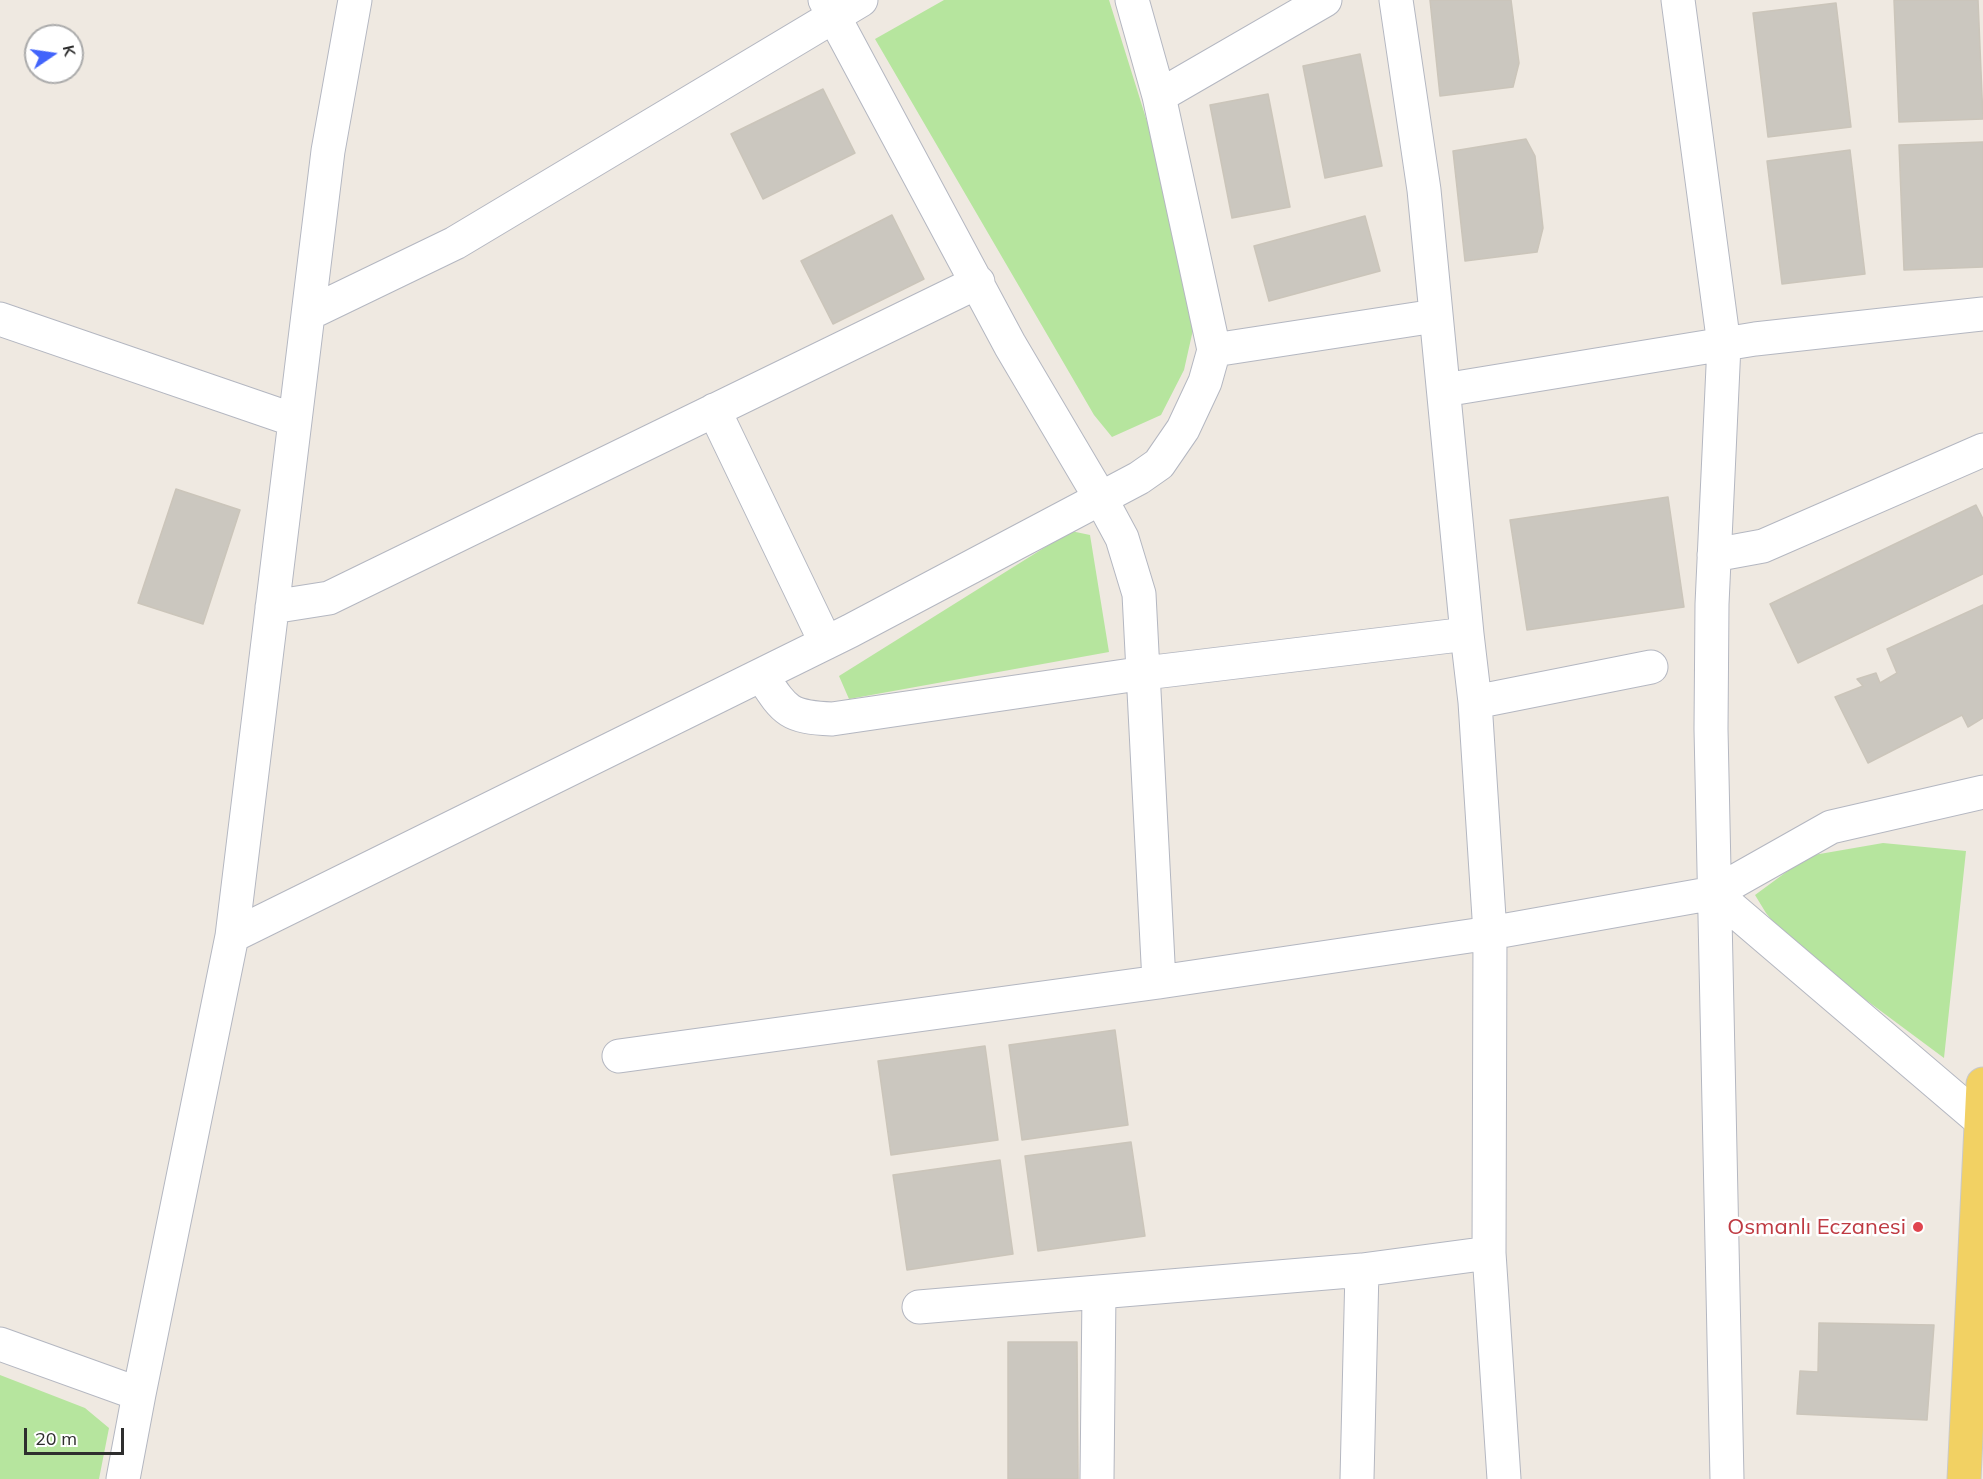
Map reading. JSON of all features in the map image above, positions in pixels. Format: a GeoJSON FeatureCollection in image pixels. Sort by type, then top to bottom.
{"type":"FeatureCollection","features":[{"type":"Feature","properties":{"kind":"main road"},"geometry":{"type":"LineString","coordinates":[[1964,1479],[1983,1084]]}},
{"type":"Feature","properties":{"kind":"street"},"geometry":{"type":"LineString","coordinates":[[123,1479],[138,1394],[232,936],[328,150],[355,0]]}},
{"type":"Feature","properties":{"kind":"street"},"geometry":{"type":"LineString","coordinates":[[232,936],[762,676],[1101,499],[1159,464],[1183,429],[1205,382],[1214,350],[1159,96],[1132,0]]}},
{"type":"Feature","properties":{"kind":"street"},"geometry":{"type":"LineString","coordinates":[[1159,96],[1325,0]]}},
{"type":"Feature","properties":{"kind":"street"},"geometry":{"type":"LineString","coordinates":[[1396,0],[1424,190],[1475,702],[1490,933],[1489,1253],[1504,1479]]}},
{"type":"Feature","properties":{"kind":"street"},"geometry":{"type":"LineString","coordinates":[[1678,0],[1724,345],[1712,604],[1711,729],[1727,1479]]}},
{"type":"Feature","properties":{"kind":"street"},"geometry":{"type":"LineString","coordinates":[[308,314],[455,243],[840,5],[1010,345],[1122,538],[1139,594],[1145,673],[1159,982]]}},
{"type":"Feature","properties":{"kind":"street"},"geometry":{"type":"LineString","coordinates":[[272,607],[329,598],[978,282]]}},
{"type":"Feature","properties":{"kind":"street"},"geometry":{"type":"LineString","coordinates":[[1444,390],[1755,339],[1983,314]]}},
{"type":"Feature","properties":{"kind":"street"},"geometry":{"type":"LineString","coordinates":[[1214,350],[1435,316]]}},
{"type":"Feature","properties":{"kind":"street"},"geometry":{"type":"LineString","coordinates":[[0,319],[294,420]]}},
{"type":"Feature","properties":{"kind":"street"},"geometry":{"type":"LineString","coordinates":[[714,410],[826,643]]}},
{"type":"Feature","properties":{"kind":"street"},"geometry":{"type":"LineString","coordinates":[[1714,555],[1763,546],[1983,450]]}},
{"type":"Feature","properties":{"kind":"street"},"geometry":{"type":"LineString","coordinates":[[762,676],[789,711],[805,718],[832,719],[1145,673],[1467,634]]}},
{"type":"Feature","properties":{"kind":"street"},"geometry":{"type":"LineString","coordinates":[[1475,702],[1651,667]]}},
{"type":"Feature","properties":{"kind":"street"},"geometry":{"type":"LineString","coordinates":[[619,1056],[1159,982],[1490,933],[1714,893],[1831,826],[1983,792]]}},
{"type":"Feature","properties":{"kind":"street"},"geometry":{"type":"LineString","coordinates":[[1714,893],[1980,1120]]}},
{"type":"Feature","properties":{"kind":"street"},"geometry":{"type":"LineString","coordinates":[[919,1307],[1362,1270],[1489,1253]]}},
{"type":"Feature","properties":{"kind":"street"},"geometry":{"type":"LineString","coordinates":[[1357,1479],[1362,1270]]}},
{"type":"Feature","properties":{"kind":"street"},"geometry":{"type":"LineString","coordinates":[[1097,1479],[1099,1292]]}},
{"type":"Feature","properties":{"kind":"street"},"geometry":{"type":"LineString","coordinates":[[0,1344],[138,1394]]}},
{"type":"Feature","properties":{"kind":"green space"},"geometry":{"type":"Polygon","coordinates":[[[944,0],[1109,0],[1201,294],[1184,370],[1161,415],[1112,437],[1094,415],[875,39],[944,0]]]}},
{"type":"Feature","properties":{"kind":"green space"},"geometry":{"type":"Polygon","coordinates":[[[1071,531],[1090,535],[1109,652],[849,699],[839,676],[1071,531]]]}},
{"type":"Feature","properties":{"kind":"green space"},"geometry":{"type":"Polygon","coordinates":[[[1883,843],[1966,851],[1944,1058],[1792,945],[1766,913],[1755,895],[1808,856],[1883,843]]]}},
{"type":"Feature","properties":{"kind":"green space"},"geometry":{"type":"Polygon","coordinates":[[[0,1375],[85,1408],[109,1428],[99,1479],[0,1479],[0,1375]]]}},
{"type":"Feature","properties":{"kind":"building"},"geometry":{"type":"Polygon","coordinates":[[[1430,0],[1511,0],[1519,63],[1513,87],[1440,96],[1430,0]]]}},
{"type":"Feature","properties":{"kind":"building"},"geometry":{"type":"Polygon","coordinates":[[[1894,0],[1978,0],[1983,119],[1899,122],[1894,0]]]}},
{"type":"Feature","properties":{"kind":"building"},"geometry":{"type":"Polygon","coordinates":[[[1836,3],[1851,127],[1768,137],[1753,13],[1836,3]]]}},
{"type":"Feature","properties":{"kind":"building"},"geometry":{"type":"Polygon","coordinates":[[[1360,54],[1382,166],[1325,178],[1303,66],[1360,54]]]}},
{"type":"Feature","properties":{"kind":"building"},"geometry":{"type":"Polygon","coordinates":[[[823,89],[855,153],[763,199],[731,134],[823,89]]]}},
{"type":"Feature","properties":{"kind":"building"},"geometry":{"type":"Polygon","coordinates":[[[1268,94],[1290,207],[1232,218],[1210,105],[1268,94]]]}},
{"type":"Feature","properties":{"kind":"building"},"geometry":{"type":"Polygon","coordinates":[[[1526,139],[1535,156],[1543,228],[1537,252],[1465,261],[1453,151],[1526,139]]]}},
{"type":"Feature","properties":{"kind":"building"},"geometry":{"type":"Polygon","coordinates":[[[1983,142],[1983,267],[1904,270],[1899,145],[1983,142]]]}},
{"type":"Feature","properties":{"kind":"building"},"geometry":{"type":"Polygon","coordinates":[[[1850,150],[1865,274],[1782,284],[1767,161],[1850,150]]]}},
{"type":"Feature","properties":{"kind":"building"},"geometry":{"type":"Polygon","coordinates":[[[892,215],[924,279],[833,324],[801,261],[892,215]]]}},
{"type":"Feature","properties":{"kind":"building"},"geometry":{"type":"Polygon","coordinates":[[[1365,216],[1380,271],[1269,301],[1254,246],[1365,216]]]}},
{"type":"Feature","properties":{"kind":"building"},"geometry":{"type":"Polygon","coordinates":[[[176,489],[240,510],[203,624],[138,603],[176,489]]]}},
{"type":"Feature","properties":{"kind":"building"},"geometry":{"type":"Polygon","coordinates":[[[1668,497],[1684,607],[1527,630],[1510,520],[1668,497]]]}},
{"type":"Feature","properties":{"kind":"building"},"geometry":{"type":"Polygon","coordinates":[[[1976,505],[1983,519],[1983,574],[1798,663],[1770,604],[1976,505]]]}},
{"type":"Feature","properties":{"kind":"building"},"geometry":{"type":"Polygon","coordinates":[[[1983,605],[1983,718],[1968,727],[1962,715],[1868,763],[1835,697],[1863,686],[1857,679],[1876,673],[1880,683],[1897,673],[1887,649],[1983,605]]]}},
{"type":"Feature","properties":{"kind":"building"},"geometry":{"type":"Polygon","coordinates":[[[1115,1030],[1128,1125],[1022,1140],[1009,1045],[1115,1030]]]}},
{"type":"Feature","properties":{"kind":"building"},"geometry":{"type":"Polygon","coordinates":[[[985,1046],[998,1140],[891,1155],[878,1061],[985,1046]]]}},
{"type":"Feature","properties":{"kind":"building"},"geometry":{"type":"Polygon","coordinates":[[[1131,1142],[1145,1236],[1038,1251],[1025,1156],[1131,1142]]]}},
{"type":"Feature","properties":{"kind":"building"},"geometry":{"type":"Polygon","coordinates":[[[1000,1160],[1013,1254],[907,1270],[893,1175],[1000,1160]]]}},
{"type":"Feature","properties":{"kind":"building"},"geometry":{"type":"Polygon","coordinates":[[[1819,1323],[1934,1325],[1927,1420],[1797,1414],[1800,1371],[1818,1372],[1819,1323]]]}},
{"type":"Feature","properties":{"kind":"building"},"geometry":{"type":"Polygon","coordinates":[[[1008,1342],[1077,1342],[1078,1479],[1008,1479],[1008,1342]]]}},
{"type":"Feature","properties":{"kind":"place","name":"Osmanlı Eczanesi"},"geometry":{"type":"Point","coordinates":[1918,1227]}}]}
